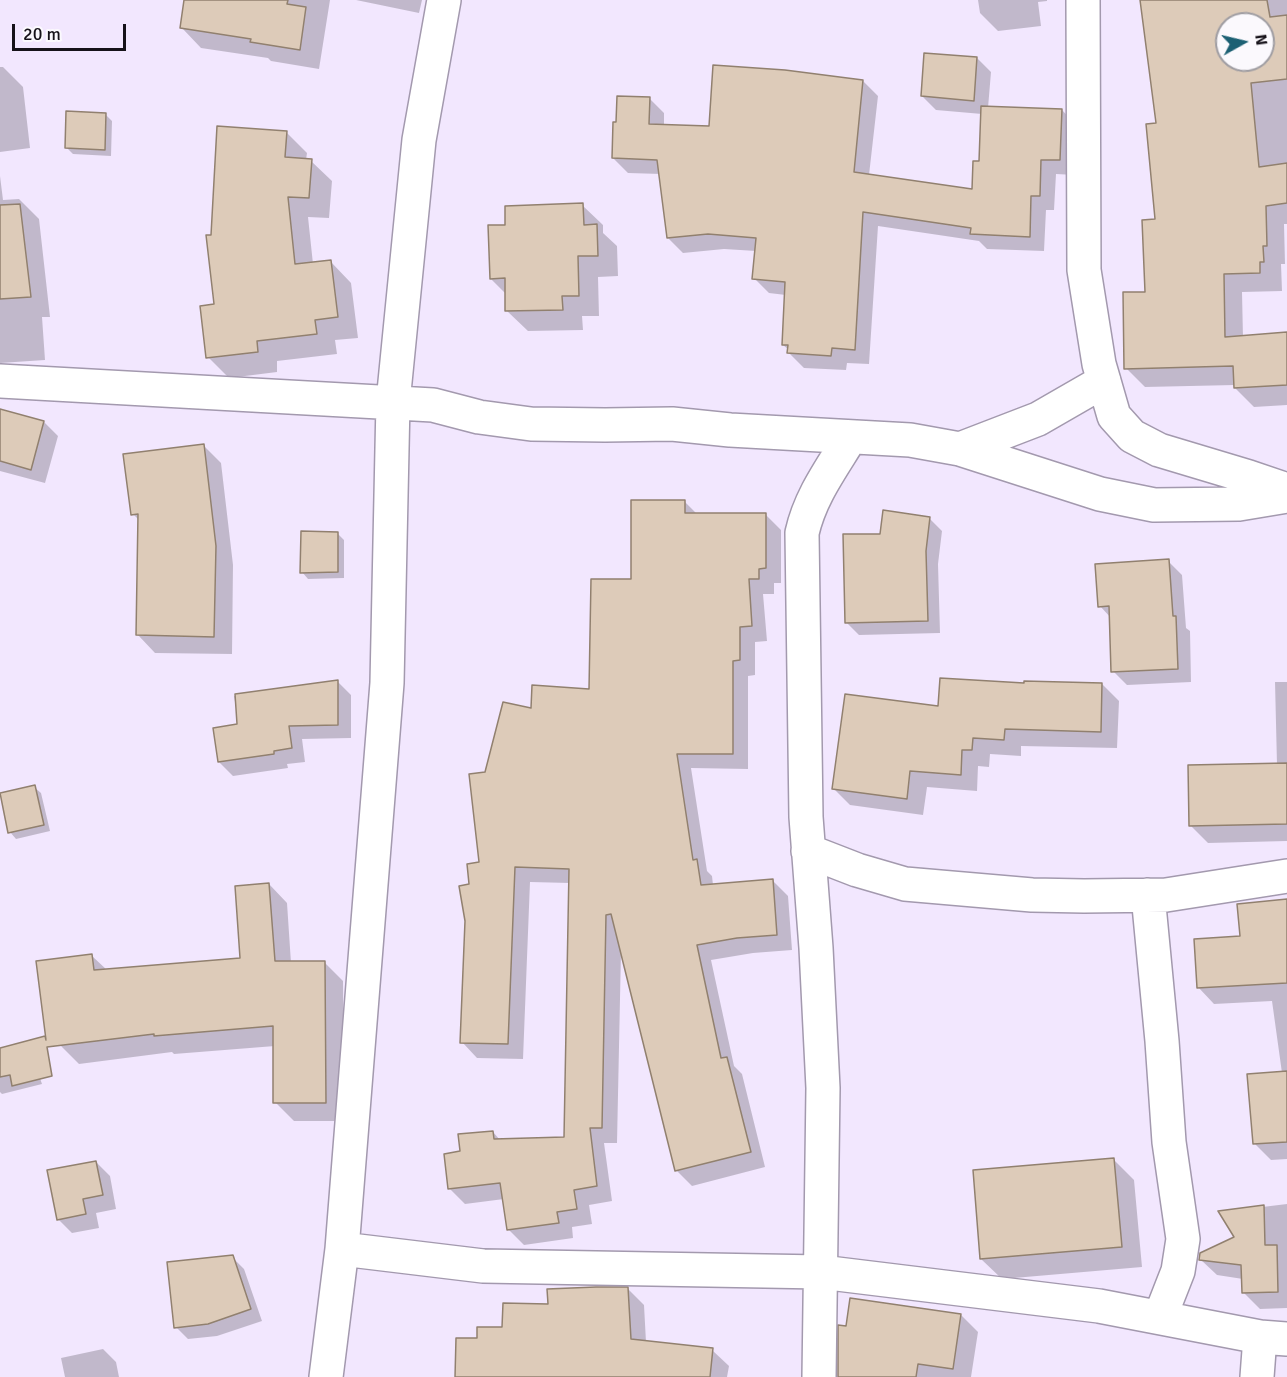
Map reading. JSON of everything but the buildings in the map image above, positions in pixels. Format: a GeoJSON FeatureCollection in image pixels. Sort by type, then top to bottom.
{"type":"FeatureCollection","features":[{"type":"Feature","properties":{"kind":"street"},"geometry":{"type":"LineString","coordinates":[[326,1377],[342,1249],[387,683],[393,402],[418,140],[444,0]]}},
{"type":"Feature","properties":{"kind":"street"},"geometry":{"type":"LineString","coordinates":[[1083,0],[1084,270],[1099,364],[1114,416],[1132,436],[1159,450],[1287,490]]}},
{"type":"Feature","properties":{"kind":"street"},"geometry":{"type":"LineString","coordinates":[[0,381],[433,405],[479,417],[531,424],[672,424],[850,438],[910,440],[960,449],[1100,494],[1154,505],[1239,504],[1287,496]]}},
{"type":"Feature","properties":{"kind":"street"},"geometry":{"type":"LineString","coordinates":[[960,449],[1038,419],[1104,381]]}},
{"type":"Feature","properties":{"kind":"street"},"geometry":{"type":"LineString","coordinates":[[819,1377],[823,1088],[806,817],[802,533],[807,512],[818,489],[850,438]]}},
{"type":"Feature","properties":{"kind":"street"},"geometry":{"type":"LineString","coordinates":[[808,851],[857,870],[905,884],[1032,895],[1166,895],[1287,876]]}},
{"type":"Feature","properties":{"kind":"street"},"geometry":{"type":"LineString","coordinates":[[1148,895],[1169,1142],[1183,1239],[1178,1271],[1160,1317]]}},
{"type":"Feature","properties":{"kind":"street"},"geometry":{"type":"LineString","coordinates":[[342,1249],[483,1266],[821,1272],[1087,1304],[1274,1338],[1257,1377]]}}]}
